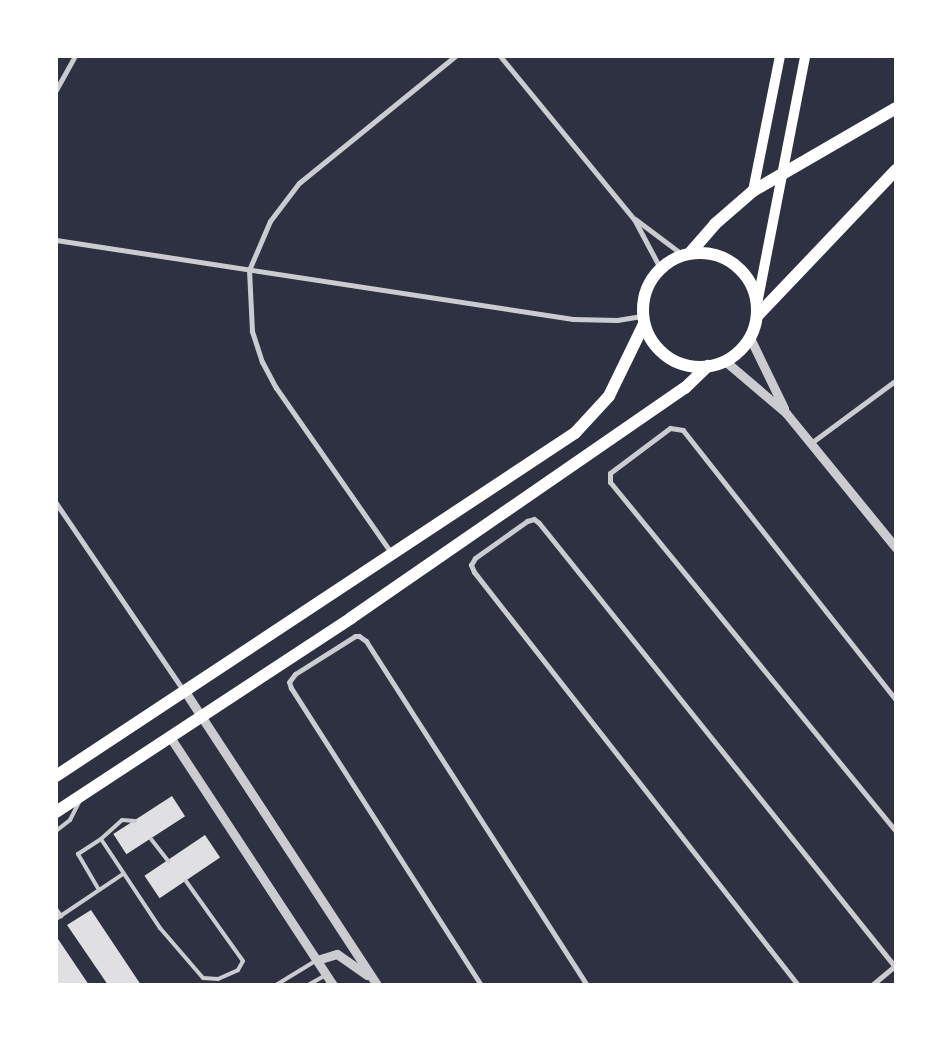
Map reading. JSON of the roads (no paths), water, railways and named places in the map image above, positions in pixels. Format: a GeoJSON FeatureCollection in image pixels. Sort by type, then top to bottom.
{"type":"FeatureCollection","features":[{"type":"Feature","properties":{"kind":"main road"},"geometry":{"type":"LineString","coordinates":[[753,191],[780,56]]}},
{"type":"Feature","properties":{"kind":"main road"},"geometry":{"type":"LineString","coordinates":[[643,320],[657,348],[668,357],[694,367],[708,366],[725,361],[750,338],[806,56]]}},
{"type":"Feature","properties":{"kind":"main road"},"geometry":{"type":"LineString","coordinates":[[56,776],[186,693],[575,433],[613,389],[643,320],[646,290],[660,268],[686,254],[715,224],[753,191],[896,108]]}},
{"type":"Feature","properties":{"kind":"main road"},"geometry":{"type":"LineString","coordinates":[[757,310],[896,170]]}},
{"type":"Feature","properties":{"kind":"main road"},"geometry":{"type":"LineString","coordinates":[[686,254],[721,256],[735,264],[746,275],[757,310]]}},
{"type":"Feature","properties":{"kind":"main road"},"geometry":{"type":"LineString","coordinates":[[56,812],[202,716],[685,388],[708,366]]}},
{"type":"Feature","properties":{"kind":"street"},"geometry":{"type":"LineString","coordinates":[[56,90],[75,56]]}},
{"type":"Feature","properties":{"kind":"street"},"geometry":{"type":"LineString","coordinates":[[392,554],[276,388],[262,362],[252,331],[249,270],[270,222],[299,183],[455,56]]}},
{"type":"Feature","properties":{"kind":"street"},"geometry":{"type":"LineString","coordinates":[[500,56],[634,219],[660,268]]}},
{"type":"Feature","properties":{"kind":"street"},"geometry":{"type":"LineString","coordinates":[[634,219],[686,254]]}},
{"type":"Feature","properties":{"kind":"street"},"geometry":{"type":"LineString","coordinates":[[56,240],[572,318],[643,320]]}},
{"type":"Feature","properties":{"kind":"street"},"geometry":{"type":"LineString","coordinates":[[750,338],[786,413]]}},
{"type":"Feature","properties":{"kind":"street"},"geometry":{"type":"LineString","coordinates":[[725,361],[786,413],[896,548]]}},
{"type":"Feature","properties":{"kind":"street"},"geometry":{"type":"LineString","coordinates":[[811,442],[896,380]]}},
{"type":"Feature","properties":{"kind":"street"},"geometry":{"type":"LineString","coordinates":[[896,700],[683,430],[670,428],[610,473],[610,482],[896,832]]}},
{"type":"Feature","properties":{"kind":"street"},"geometry":{"type":"LineString","coordinates":[[56,503],[202,716],[375,982]]}},
{"type":"Feature","properties":{"kind":"street"},"geometry":{"type":"LineString","coordinates":[[798,985],[474,572],[471,564],[476,558],[527,521],[534,520],[539,523],[895,967],[872,985]]}},
{"type":"Feature","properties":{"kind":"street"},"geometry":{"type":"LineString","coordinates":[[481,985],[290,688],[289,682],[295,674],[355,636],[366,641],[587,985]]}},
{"type":"Feature","properties":{"kind":"street"},"geometry":{"type":"LineString","coordinates":[[170,737],[333,985]]}},
{"type":"Feature","properties":{"kind":"street"},"geometry":{"type":"LineString","coordinates":[[317,960],[337,954],[375,982]]}},
{"type":"Feature","properties":{"kind":"lane"},"geometry":{"type":"LineString","coordinates":[[56,831],[70,820],[79,808],[82,795]]}},
{"type":"Feature","properties":{"kind":"lane"},"geometry":{"type":"LineString","coordinates":[[99,890],[78,854],[101,839],[122,820],[135,821]]}},
{"type":"Feature","properties":{"kind":"lane"},"geometry":{"type":"LineString","coordinates":[[101,839],[160,928],[203,978],[218,979],[238,970],[242,961],[186,881]]}},
{"type":"Feature","properties":{"kind":"lane"},"geometry":{"type":"LineString","coordinates":[[151,839],[168,861]]}},
{"type":"Feature","properties":{"kind":"lane"},"geometry":{"type":"LineString","coordinates":[[56,919],[123,874]]}},
{"type":"Feature","properties":{"kind":"lane"},"geometry":{"type":"LineString","coordinates":[[56,909],[61,916]]}},
{"type":"Feature","properties":{"kind":"lane"},"geometry":{"type":"LineString","coordinates":[[276,985],[317,960]]}},
{"type":"Feature","properties":{"kind":"lane"},"geometry":{"type":"LineString","coordinates":[[308,985],[326,975]]}}]}
